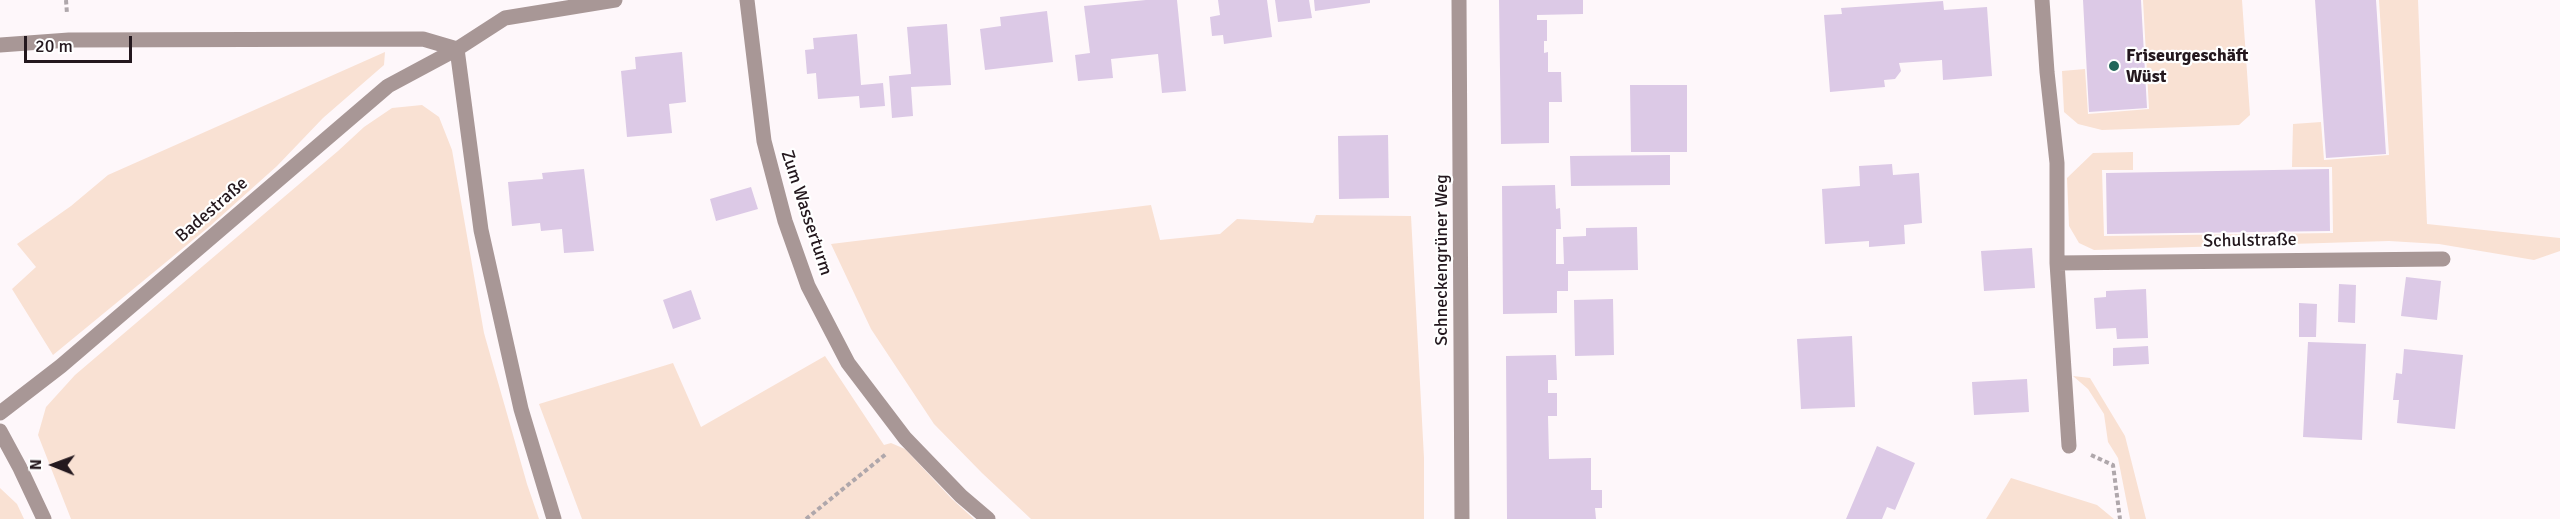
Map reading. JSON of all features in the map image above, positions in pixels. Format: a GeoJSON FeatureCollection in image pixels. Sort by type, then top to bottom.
{"type":"FeatureCollection","features":[{"type":"Feature","properties":{"kind":"street","name":"Badestraße"},"geometry":{"type":"LineString","coordinates":[[0,413],[61,366],[388,86],[457,49],[505,18],[615,0]]}},
{"type":"Feature","properties":{"kind":"street","name":"Zum Wasserturm"},"geometry":{"type":"LineString","coordinates":[[747,0],[764,141],[785,221],[808,286],[848,363],[905,438],[961,496],[988,519]]}},
{"type":"Feature","properties":{"kind":"street","name":"Schneckengrüner Weg"},"geometry":{"type":"LineString","coordinates":[[1459,0],[1462,519]]}},
{"type":"Feature","properties":{"kind":"street"},"geometry":{"type":"LineString","coordinates":[[2042,0],[2057,163],[2057,263],[2069,446]]}},
{"type":"Feature","properties":{"kind":"street"},"geometry":{"type":"LineString","coordinates":[[0,45],[69,40],[423,39],[457,49],[481,230],[521,409],[555,519]]}},
{"type":"Feature","properties":{"kind":"street","name":"Schulstraße"},"geometry":{"type":"LineString","coordinates":[[2057,263],[2443,258]]}},
{"type":"Feature","properties":{"kind":"street"},"geometry":{"type":"LineString","coordinates":[[0,431],[44,519]]}},
{"type":"Feature","properties":{"kind":"path"},"geometry":{"type":"LineString","coordinates":[[806,519],[905,438]]}},
{"type":"Feature","properties":{"kind":"path"},"geometry":{"type":"LineString","coordinates":[[2069,446],[2113,465],[2120,519]]}},
{"type":"Feature","properties":{"kind":"shaded area"},"geometry":{"type":"Polygon","coordinates":[[[2143,0],[2242,0],[2250,115],[2239,125],[2102,130],[2078,124],[2064,112],[2062,71],[2085,69],[2088,114],[2149,109],[2143,0]]]}},
{"type":"Feature","properties":{"kind":"shaded area"},"geometry":{"type":"Polygon","coordinates":[[[2379,0],[2418,0],[2427,224],[2560,238],[2560,251],[2534,260],[2439,244],[2389,241],[2094,250],[2079,243],[2069,226],[2067,178],[2093,153],[2133,152],[2133,170],[2102,170],[2104,236],[2333,233],[2332,167],[2292,167],[2293,124],[2321,122],[2324,160],[2389,155],[2379,0]]]}},
{"type":"Feature","properties":{"kind":"shaded area"},"geometry":{"type":"Polygon","coordinates":[[[385,52],[384,65],[323,118],[277,166],[210,226],[53,355],[12,289],[36,267],[17,244],[71,206],[108,175],[385,52]]]}},
{"type":"Feature","properties":{"kind":"shaded area"},"geometry":{"type":"Polygon","coordinates":[[[422,105],[439,117],[452,150],[484,333],[539,519],[71,519],[38,435],[46,407],[75,375],[364,127],[392,108],[422,105]]]}},
{"type":"Feature","properties":{"kind":"shaded area"},"geometry":{"type":"Polygon","coordinates":[[[1151,205],[1160,240],[1220,234],[1237,219],[1313,223],[1316,215],[1411,216],[1424,458],[1424,519],[1031,519],[934,424],[871,329],[831,244],[1151,205]]]}},
{"type":"Feature","properties":{"kind":"shaded area"},"geometry":{"type":"Polygon","coordinates":[[[825,356],[884,445],[891,443],[905,449],[974,519],[582,519],[539,404],[673,363],[701,427],[825,356]]]}},
{"type":"Feature","properties":{"kind":"shaded area"},"geometry":{"type":"Polygon","coordinates":[[[2073,376],[2090,378],[2125,436],[2146,519],[2130,519],[2118,458],[2108,442],[2104,414],[2088,389],[2073,376]]]}},
{"type":"Feature","properties":{"kind":"shaded area"},"geometry":{"type":"Polygon","coordinates":[[[2011,478],[2097,505],[2114,519],[1986,519],[2011,478]]]}},
{"type":"Feature","properties":{"kind":"shaded area"},"geometry":{"type":"Polygon","coordinates":[[[0,488],[17,504],[24,519],[0,519],[0,488]]]}},
{"type":"Feature","properties":{"kind":"building"},"geometry":{"type":"Polygon","coordinates":[[[1146,0],[1177,0],[1186,91],[1162,93],[1158,54],[1111,59],[1113,78],[1078,81],[1075,55],[1090,53],[1084,6],[1146,0]]]}},
{"type":"Feature","properties":{"kind":"building"},"geometry":{"type":"Polygon","coordinates":[[[1218,0],[1267,0],[1272,37],[1224,44],[1223,35],[1212,36],[1210,17],[1220,15],[1218,0]]]}},
{"type":"Feature","properties":{"kind":"building"},"geometry":{"type":"Polygon","coordinates":[[[1275,0],[1309,0],[1312,18],[1278,22],[1275,0]]]}},
{"type":"Feature","properties":{"kind":"building"},"geometry":{"type":"Polygon","coordinates":[[[1314,0],[1370,0],[1370,3],[1315,11],[1314,0]]]}},
{"type":"Feature","properties":{"kind":"building"},"geometry":{"type":"Polygon","coordinates":[[[1499,0],[1583,0],[1583,14],[1537,15],[1537,20],[1547,20],[1547,41],[1544,41],[1544,53],[1548,52],[1548,72],[1561,72],[1562,102],[1549,102],[1549,143],[1501,144],[1499,0]]]}},
{"type":"Feature","properties":{"kind":"building"},"geometry":{"type":"Polygon","coordinates":[[[2083,0],[2141,0],[2147,108],[2089,112],[2083,0]]]}},
{"type":"Feature","properties":{"kind":"building"},"geometry":{"type":"Polygon","coordinates":[[[2315,0],[2376,0],[2386,154],[2326,158],[2315,0]]]}},
{"type":"Feature","properties":{"kind":"building"},"geometry":{"type":"Polygon","coordinates":[[[1943,1],[1944,10],[1987,7],[1992,76],[1943,80],[1942,60],[1899,63],[1901,71],[1895,79],[1884,80],[1885,87],[1830,92],[1824,15],[1842,14],[1841,8],[1943,1]]]}},
{"type":"Feature","properties":{"kind":"building"},"geometry":{"type":"Polygon","coordinates":[[[1047,11],[1053,62],[985,70],[980,29],[1001,26],[1000,17],[1047,11]]]}},
{"type":"Feature","properties":{"kind":"building"},"geometry":{"type":"Polygon","coordinates":[[[947,24],[951,85],[911,87],[913,116],[892,118],[889,76],[911,74],[907,27],[947,24]]]}},
{"type":"Feature","properties":{"kind":"building"},"geometry":{"type":"Polygon","coordinates":[[[857,34],[861,85],[883,83],[885,106],[860,108],[859,96],[818,99],[816,73],[807,74],[805,50],[814,49],[813,38],[857,34]]]}},
{"type":"Feature","properties":{"kind":"building"},"geometry":{"type":"Polygon","coordinates":[[[682,52],[686,102],[669,104],[672,133],[627,137],[621,71],[636,69],[635,57],[682,52]]]}},
{"type":"Feature","properties":{"kind":"building"},"geometry":{"type":"Polygon","coordinates":[[[1630,85],[1687,85],[1687,152],[1631,152],[1630,85]]]}},
{"type":"Feature","properties":{"kind":"building"},"geometry":{"type":"Polygon","coordinates":[[[1388,135],[1389,198],[1339,199],[1338,136],[1388,135]]]}},
{"type":"Feature","properties":{"kind":"building"},"geometry":{"type":"Polygon","coordinates":[[[1670,155],[1670,185],[1571,186],[1570,156],[1670,155]]]}},
{"type":"Feature","properties":{"kind":"building"},"geometry":{"type":"Polygon","coordinates":[[[1892,164],[1893,175],[1919,173],[1922,223],[1904,225],[1905,244],[1869,247],[1869,241],[1825,244],[1822,189],[1860,186],[1859,166],[1892,164]]]}},
{"type":"Feature","properties":{"kind":"building"},"geometry":{"type":"Polygon","coordinates":[[[584,169],[594,251],[564,253],[562,229],[541,231],[540,223],[512,226],[508,182],[543,179],[542,173],[584,169]]]}},
{"type":"Feature","properties":{"kind":"building"},"geometry":{"type":"Polygon","coordinates":[[[2329,169],[2330,231],[2107,234],[2106,173],[2329,169]]]}},
{"type":"Feature","properties":{"kind":"building"},"geometry":{"type":"Polygon","coordinates":[[[1555,185],[1556,209],[1560,208],[1561,229],[1556,229],[1556,264],[1564,264],[1563,237],[1586,236],[1586,228],[1637,227],[1638,270],[1568,271],[1568,291],[1557,291],[1557,313],[1503,314],[1502,186],[1555,185]]]}},
{"type":"Feature","properties":{"kind":"building"},"geometry":{"type":"Polygon","coordinates":[[[751,187],[758,209],[716,221],[710,199],[751,187]]]}},
{"type":"Feature","properties":{"kind":"building"},"geometry":{"type":"Polygon","coordinates":[[[2032,248],[2035,288],[1984,291],[1981,251],[2032,248]]]}},
{"type":"Feature","properties":{"kind":"building"},"geometry":{"type":"Polygon","coordinates":[[[2406,277],[2441,281],[2437,320],[2401,316],[2406,277]]]}},
{"type":"Feature","properties":{"kind":"building"},"geometry":{"type":"Polygon","coordinates":[[[2339,284],[2356,285],[2355,323],[2338,322],[2339,284]]]}},
{"type":"Feature","properties":{"kind":"building"},"geometry":{"type":"Polygon","coordinates":[[[2146,289],[2148,338],[2117,339],[2116,328],[2096,329],[2094,298],[2106,297],[2106,291],[2146,289]]]}},
{"type":"Feature","properties":{"kind":"building"},"geometry":{"type":"Polygon","coordinates":[[[691,290],[701,319],[673,329],[663,300],[691,290]]]}},
{"type":"Feature","properties":{"kind":"building"},"geometry":{"type":"Polygon","coordinates":[[[1613,299],[1614,355],[1575,356],[1574,300],[1613,299]]]}},
{"type":"Feature","properties":{"kind":"building"},"geometry":{"type":"Polygon","coordinates":[[[2299,303],[2317,304],[2316,337],[2299,337],[2299,303]]]}},
{"type":"Feature","properties":{"kind":"building"},"geometry":{"type":"Polygon","coordinates":[[[1852,336],[1855,407],[1801,409],[1797,339],[1852,336]]]}},
{"type":"Feature","properties":{"kind":"building"},"geometry":{"type":"Polygon","coordinates":[[[2308,342],[2366,344],[2362,440],[2303,437],[2308,342]]]}},
{"type":"Feature","properties":{"kind":"building"},"geometry":{"type":"Polygon","coordinates":[[[2148,346],[2149,364],[2113,366],[2113,348],[2148,346]]]}},
{"type":"Feature","properties":{"kind":"building"},"geometry":{"type":"Polygon","coordinates":[[[2404,349],[2463,355],[2455,429],[2397,423],[2399,400],[2393,400],[2396,373],[2402,374],[2404,349]]]}},
{"type":"Feature","properties":{"kind":"building"},"geometry":{"type":"Polygon","coordinates":[[[1556,355],[1557,380],[1548,380],[1548,393],[1557,393],[1557,416],[1548,416],[1549,459],[1591,458],[1591,490],[1602,490],[1602,508],[1595,508],[1596,519],[1507,519],[1506,356],[1556,355]]]}},
{"type":"Feature","properties":{"kind":"building"},"geometry":{"type":"Polygon","coordinates":[[[2027,379],[2029,412],[1974,415],[1972,382],[2027,379]]]}},
{"type":"Feature","properties":{"kind":"building"},"geometry":{"type":"Polygon","coordinates":[[[1877,446],[1915,463],[1895,510],[1887,507],[1882,519],[1846,519],[1877,446]]]}},
{"type":"Feature","properties":{"kind":"place","name":"Friseurgeschäft Wüst"},"geometry":{"type":"Point","coordinates":[2114,66]}}]}
